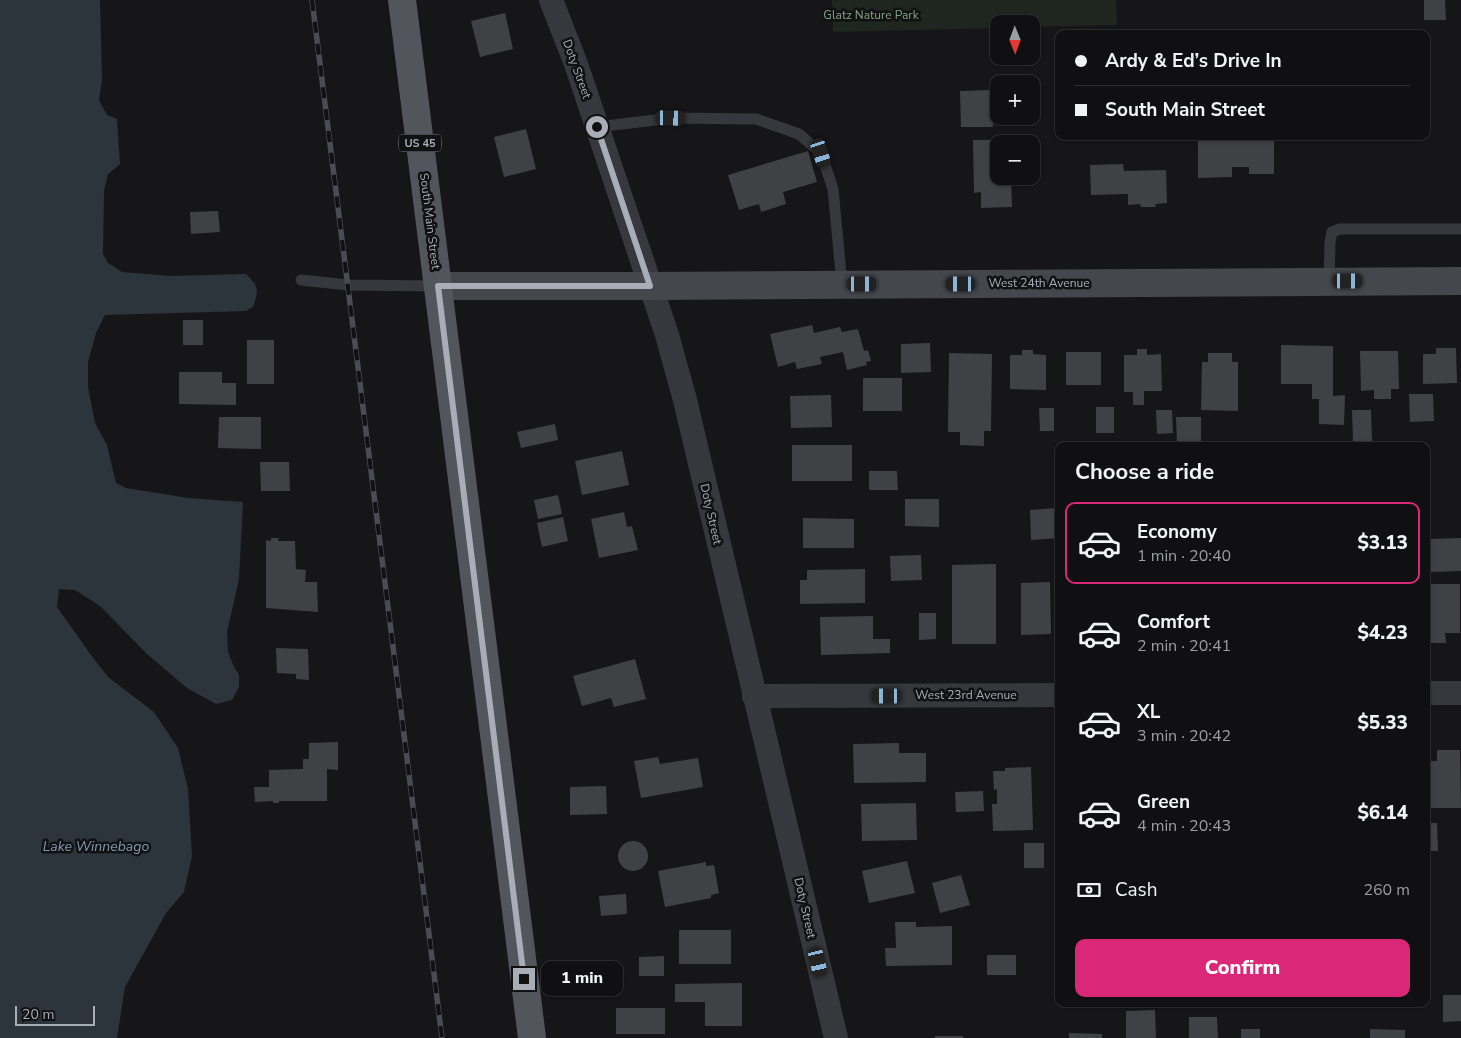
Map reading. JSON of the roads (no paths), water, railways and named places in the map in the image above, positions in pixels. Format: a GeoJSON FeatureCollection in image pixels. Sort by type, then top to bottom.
{"type":"FeatureCollection","features":[{"type":"Feature","properties":{"kind":"main road","name":"South Main Street"},"geometry":{"type":"LineString","coordinates":[[402,0],[532,1038]]}},
{"type":"Feature","properties":{"kind":"street","name":"Doty Street"},"geometry":{"type":"LineString","coordinates":[[551,0],[576,64],[667,335],[685,400],[836,1038]]}},
{"type":"Feature","properties":{"kind":"street","name":"West 24th Avenue"},"geometry":{"type":"LineString","coordinates":[[438,286],[1461,281]]}},
{"type":"Feature","properties":{"kind":"street"},"geometry":{"type":"LineString","coordinates":[[1430,693],[1461,693]]}},
{"type":"Feature","properties":{"kind":"street","name":"West 23rd Avenue"},"geometry":{"type":"LineString","coordinates":[[754,696],[1055,695]]}},
{"type":"Feature","properties":{"kind":"lane"},"geometry":{"type":"LineString","coordinates":[[597,127],[671,118],[756,119],[799,134],[821,153],[833,189],[842,284]]}},
{"type":"Feature","properties":{"kind":"lane"},"geometry":{"type":"LineString","coordinates":[[1329,281],[1332,232],[1340,229],[1461,230]]}},
{"type":"Feature","properties":{"kind":"lane"},"geometry":{"type":"LineString","coordinates":[[301,280],[348,285],[438,286]]}},
{"type":"Feature","properties":{"kind":"water","name":"Lake Winnebago"},"geometry":{"type":"Polygon","coordinates":[[[0,0],[100,0],[102,80],[99,100],[107,115],[117,119],[120,164],[108,174],[104,191],[103,254],[108,263],[122,272],[171,276],[246,274],[256,285],[257,289],[253,307],[246,311],[105,315],[96,333],[88,362],[88,387],[95,423],[107,445],[116,483],[126,488],[188,498],[243,502],[239,579],[227,632],[228,652],[239,675],[239,687],[232,700],[216,704],[187,688],[147,654],[100,606],[75,590],[59,589],[57,607],[91,655],[108,677],[154,712],[178,748],[188,789],[192,856],[184,892],[166,913],[125,987],[117,1038],[0,1038],[0,0]]]}},
{"type":"Feature","properties":{"kind":"railway"},"geometry":{"type":"LineString","coordinates":[[312,0],[442,1038]]}},
{"type":"Feature","properties":{"kind":"park label","name":"Glatz Nature Park"},"geometry":{"type":"Point","coordinates":[871,15]}}]}
